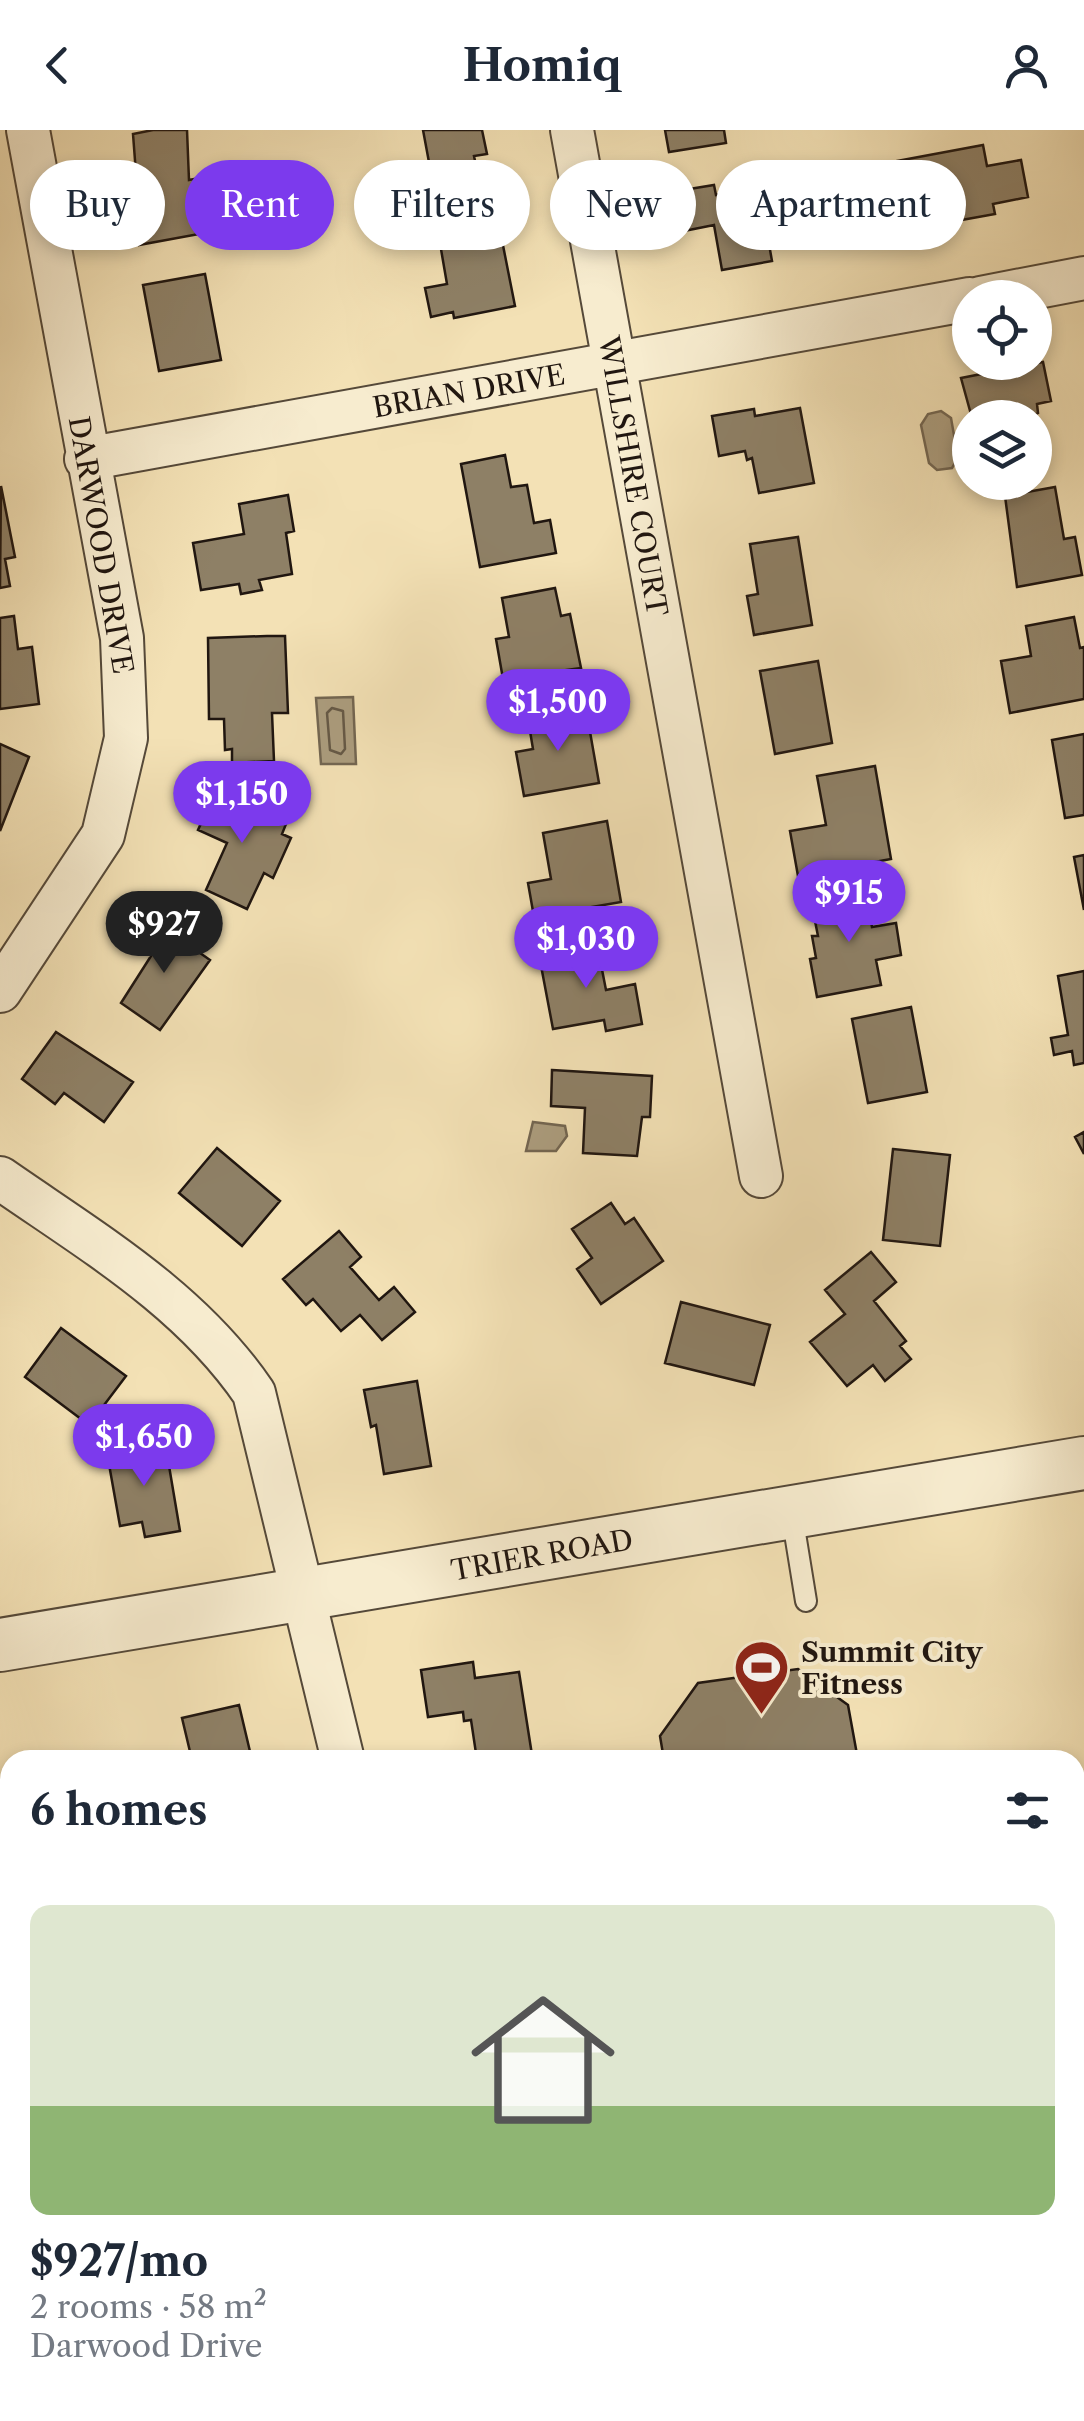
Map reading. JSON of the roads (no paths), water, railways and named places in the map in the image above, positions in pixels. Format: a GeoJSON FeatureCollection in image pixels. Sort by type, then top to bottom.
{"type":"FeatureCollection","features":[{"type":"Feature","properties":{"kind":"street","name":"DARWOOD DRIVE"},"geometry":{"type":"LineString","coordinates":[[0,991],[103,835],[126,738],[122,638],[28,130]]}},
{"type":"Feature","properties":{"kind":"street","name":"WILLSHIRE COURT"},"geometry":{"type":"LineString","coordinates":[[572,130],[760,1176]]}},
{"type":"Feature","properties":{"kind":"street"},"geometry":{"type":"LineString","coordinates":[[1052,284],[1084,278]]}},
{"type":"Feature","properties":{"kind":"street","name":"BRIAN DRIVE"},"geometry":{"type":"LineString","coordinates":[[86,458],[952,302]]}},
{"type":"Feature","properties":{"kind":"street"},"geometry":{"type":"LineString","coordinates":[[0,1178],[164,1293],[225,1350],[254,1394],[266,1428],[341,1750]]}},
{"type":"Feature","properties":{"kind":"street","name":"TRIER ROAD"},"geometry":{"type":"LineString","coordinates":[[0,1646],[1084,1463]]}},
{"type":"Feature","properties":{"kind":"lane"},"geometry":{"type":"LineString","coordinates":[[792,1513],[806,1601]]}},
{"type":"Feature","properties":{"kind":"water"},"geometry":{"type":"Polygon","coordinates":[[[941,411],[951,418],[952,468],[937,470],[929,463],[921,425],[928,414],[941,411]]]}},
{"type":"Feature","properties":{"kind":"water"},"geometry":{"type":"Polygon","coordinates":[[[353,697],[356,764],[321,764],[316,698],[353,697]]]}},
{"type":"Feature","properties":{"kind":"water"},"geometry":{"type":"Polygon","coordinates":[[[533,1122],[565,1126],[567,1136],[556,1151],[526,1151],[533,1122]]]}},
{"type":"Feature","properties":{"kind":"place","name":"Summit City Fitness"},"geometry":{"type":"Point","coordinates":[762,1717]}}]}
